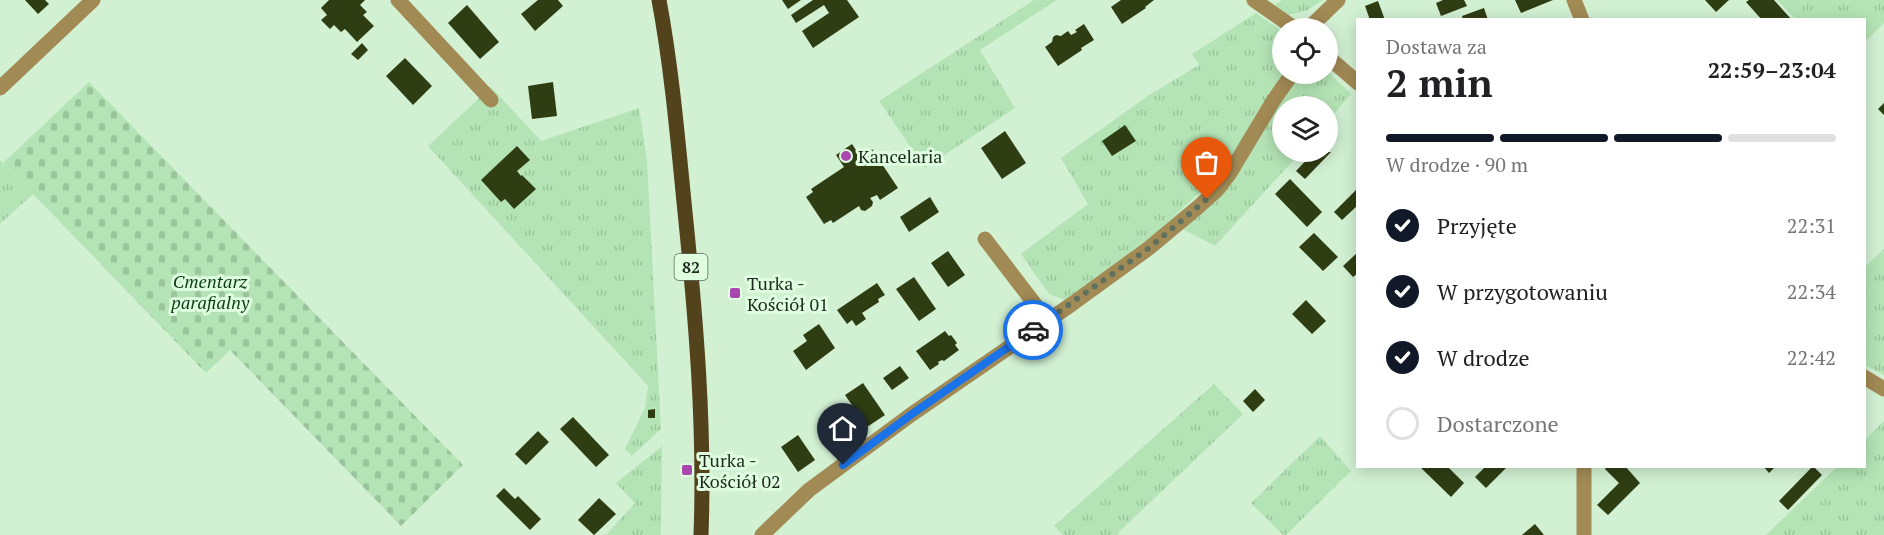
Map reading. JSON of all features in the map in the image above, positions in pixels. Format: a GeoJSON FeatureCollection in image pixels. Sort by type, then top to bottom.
{"type":"FeatureCollection","features":[{"type":"Feature","properties":{"kind":"main road","name":"82"},"geometry":{"type":"LineString","coordinates":[[659,0],[682,177],[698,353],[703,455],[701,535]]}},
{"type":"Feature","properties":{"kind":"street"},"geometry":{"type":"LineString","coordinates":[[0,88],[93,0]]}},
{"type":"Feature","properties":{"kind":"street"},"geometry":{"type":"LineString","coordinates":[[398,0],[491,100]]}},
{"type":"Feature","properties":{"kind":"street"},"geometry":{"type":"LineString","coordinates":[[1254,0],[1280,18]]}},
{"type":"Feature","properties":{"kind":"street"},"geometry":{"type":"LineString","coordinates":[[1319,18],[1338,0]]}},
{"type":"Feature","properties":{"kind":"street"},"geometry":{"type":"LineString","coordinates":[[1575,0],[1581,18]]}},
{"type":"Feature","properties":{"kind":"street"},"geometry":{"type":"LineString","coordinates":[[1338,66],[1356,81]]}},
{"type":"Feature","properties":{"kind":"street"},"geometry":{"type":"LineString","coordinates":[[762,535],[808,490],[1149,248],[1216,190],[1230,173],[1285,84]]}},
{"type":"Feature","properties":{"kind":"street"},"geometry":{"type":"LineString","coordinates":[[985,239],[1047,320]]}},
{"type":"Feature","properties":{"kind":"street"},"geometry":{"type":"LineString","coordinates":[[1866,378],[1884,389]]}},
{"type":"Feature","properties":{"kind":"street"},"geometry":{"type":"LineString","coordinates":[[1584,468],[1584,535]]}},
{"type":"Feature","properties":{"kind":"green space"},"geometry":{"type":"Polygon","coordinates":[[[1034,0],[1057,0],[980,50],[1015,108],[925,168],[879,101],[1034,0]]]}},
{"type":"Feature","properties":{"kind":"green space"},"geometry":{"type":"Polygon","coordinates":[[[1282,0],[1323,0],[1306,11],[1288,15],[1275,5],[1282,0]]]}},
{"type":"Feature","properties":{"kind":"green space"},"geometry":{"type":"Polygon","coordinates":[[[1777,0],[1884,0],[1884,23],[1866,41],[1866,18],[1794,18],[1777,0]]]}},
{"type":"Feature","properties":{"kind":"green space"},"geometry":{"type":"Polygon","coordinates":[[[1256,13],[1272,24],[1272,84],[1276,84],[1225,169],[1155,234],[1065,300],[1049,294],[1021,254],[1088,204],[1061,158],[1149,95],[1199,65],[1192,54],[1256,13]]]}},
{"type":"Feature","properties":{"kind":"green space","name":"Cmentarz parafialny"},"geometry":{"type":"Polygon","coordinates":[[[89,82],[463,465],[401,526],[230,350],[206,373],[3,163],[89,82]]]}},
{"type":"Feature","properties":{"kind":"green space"},"geometry":{"type":"Polygon","coordinates":[[[1338,82],[1351,94],[1338,109],[1338,96],[1283,96],[1292,84],[1338,84],[1338,82]]]}},
{"type":"Feature","properties":{"kind":"green space"},"geometry":{"type":"Polygon","coordinates":[[[491,87],[541,141],[639,108],[647,159],[661,429],[632,456],[625,449],[645,408],[648,386],[428,146],[491,87]]]}},
{"type":"Feature","properties":{"kind":"green space"},"geometry":{"type":"Polygon","coordinates":[[[1272,112],[1272,162],[1292,162],[1215,246],[1182,229],[1227,188],[1244,165],[1272,112]]]}},
{"type":"Feature","properties":{"kind":"green space"},"geometry":{"type":"Polygon","coordinates":[[[0,160],[33,194],[0,224],[0,160]]]}},
{"type":"Feature","properties":{"kind":"green space"},"geometry":{"type":"Polygon","coordinates":[[[1884,249],[1884,375],[1866,366],[1866,266],[1884,249]]]}},
{"type":"Feature","properties":{"kind":"green space"},"geometry":{"type":"Polygon","coordinates":[[[1214,384],[1243,414],[1118,533],[1119,535],[1063,535],[1054,526],[1214,384]]]}},
{"type":"Feature","properties":{"kind":"green space"},"geometry":{"type":"Polygon","coordinates":[[[1884,421],[1884,535],[1766,535],[1836,468],[1866,468],[1866,439],[1884,421]]]}},
{"type":"Feature","properties":{"kind":"green space"},"geometry":{"type":"Polygon","coordinates":[[[1320,436],[1351,471],[1286,535],[1283,535],[1251,503],[1320,436]]]}},
{"type":"Feature","properties":{"kind":"green space"},"geometry":{"type":"Polygon","coordinates":[[[662,446],[661,535],[606,535],[635,503],[616,483],[662,446]]]}},
{"type":"Feature","properties":{"kind":"building"},"geometry":{"type":"Polygon","coordinates":[[[25,0],[45,0],[49,4],[38,14],[25,0]]]}},
{"type":"Feature","properties":{"kind":"building"},"geometry":{"type":"Polygon","coordinates":[[[329,0],[365,0],[360,5],[367,12],[363,15],[374,26],[357,42],[345,29],[341,32],[334,25],[330,29],[321,20],[327,15],[321,8],[329,0]]]}},
{"type":"Feature","properties":{"kind":"building"},"geometry":{"type":"Polygon","coordinates":[[[538,0],[558,0],[563,6],[535,31],[521,14],[538,0]]]}},
{"type":"Feature","properties":{"kind":"building"},"geometry":{"type":"Polygon","coordinates":[[[782,0],[801,0],[788,9],[782,0]]]}},
{"type":"Feature","properties":{"kind":"building"},"geometry":{"type":"Polygon","coordinates":[[[813,0],[847,0],[859,17],[813,48],[802,31],[829,13],[824,5],[796,23],[791,15],[813,0]]]}},
{"type":"Feature","properties":{"kind":"building"},"geometry":{"type":"Polygon","coordinates":[[[1121,0],[1154,0],[1122,24],[1111,7],[1121,0]]]}},
{"type":"Feature","properties":{"kind":"building"},"geometry":{"type":"Polygon","coordinates":[[[1443,0],[1464,0],[1467,6],[1441,16],[1436,3],[1443,0]]]}},
{"type":"Feature","properties":{"kind":"building"},"geometry":{"type":"Polygon","coordinates":[[[1515,0],[1553,0],[1521,13],[1515,0]]]}},
{"type":"Feature","properties":{"kind":"building"},"geometry":{"type":"Polygon","coordinates":[[[1705,0],[1729,0],[1716,12],[1705,0]]]}},
{"type":"Feature","properties":{"kind":"building"},"geometry":{"type":"Polygon","coordinates":[[[1774,0],[1790,18],[1760,18],[1746,2],[1774,0]]]}},
{"type":"Feature","properties":{"kind":"building"},"geometry":{"type":"Polygon","coordinates":[[[1378,1],[1384,18],[1369,18],[1365,6],[1378,1]]]}},
{"type":"Feature","properties":{"kind":"building"},"geometry":{"type":"Polygon","coordinates":[[[467,5],[499,42],[480,59],[448,23],[467,5]]]}},
{"type":"Feature","properties":{"kind":"building"},"geometry":{"type":"Polygon","coordinates":[[[1484,8],[1487,18],[1462,18],[1462,16],[1484,8]]]}},
{"type":"Feature","properties":{"kind":"building"},"geometry":{"type":"Polygon","coordinates":[[[1084,24],[1094,40],[1058,66],[1045,47],[1056,35],[1061,36],[1068,31],[1071,35],[1084,24]]]}},
{"type":"Feature","properties":{"kind":"building"},"geometry":{"type":"Polygon","coordinates":[[[362,43],[368,50],[358,60],[351,54],[362,43]]]}},
{"type":"Feature","properties":{"kind":"building"},"geometry":{"type":"Polygon","coordinates":[[[405,58],[432,86],[413,105],[386,76],[405,58]]]}},
{"type":"Feature","properties":{"kind":"building"},"geometry":{"type":"Polygon","coordinates":[[[553,82],[557,116],[532,119],[528,86],[553,82]]]}},
{"type":"Feature","properties":{"kind":"building"},"geometry":{"type":"Polygon","coordinates":[[[1884,103],[1884,115],[1878,109],[1884,103]]]}},
{"type":"Feature","properties":{"kind":"building"},"geometry":{"type":"Polygon","coordinates":[[[1125,125],[1136,141],[1112,156],[1102,141],[1125,125]]]}},
{"type":"Feature","properties":{"kind":"building"},"geometry":{"type":"Polygon","coordinates":[[[1005,131],[1026,163],[1002,179],[981,148],[1005,131]]]}},
{"type":"Feature","properties":{"kind":"building"},"geometry":{"type":"Polygon","coordinates":[[[852,144],[860,156],[872,149],[898,188],[880,200],[877,195],[870,198],[873,202],[872,206],[865,211],[859,206],[833,223],[831,220],[824,224],[806,197],[813,192],[811,189],[844,167],[836,155],[852,144]]]}},
{"type":"Feature","properties":{"kind":"building"},"geometry":{"type":"Polygon","coordinates":[[[517,146],[530,160],[517,171],[536,189],[514,209],[505,199],[501,202],[481,180],[517,146]]]}},
{"type":"Feature","properties":{"kind":"building"},"geometry":{"type":"Polygon","coordinates":[[[1305,162],[1321,162],[1305,179],[1296,171],[1305,162]]]}},
{"type":"Feature","properties":{"kind":"building"},"geometry":{"type":"Polygon","coordinates":[[[1290,179],[1322,212],[1307,227],[1275,194],[1290,179]]]}},
{"type":"Feature","properties":{"kind":"building"},"geometry":{"type":"Polygon","coordinates":[[[1356,190],[1356,207],[1342,220],[1334,212],[1356,190]]]}},
{"type":"Feature","properties":{"kind":"building"},"geometry":{"type":"Polygon","coordinates":[[[930,197],[939,212],[909,232],[900,217],[930,197]]]}},
{"type":"Feature","properties":{"kind":"building"},"geometry":{"type":"Polygon","coordinates":[[[1314,233],[1338,257],[1323,271],[1299,247],[1314,233]]]}},
{"type":"Feature","properties":{"kind":"building"},"geometry":{"type":"Polygon","coordinates":[[[948,251],[965,275],[948,287],[931,263],[948,251]]]}},
{"type":"Feature","properties":{"kind":"building"},"geometry":{"type":"Polygon","coordinates":[[[1356,254],[1356,275],[1353,277],[1343,266],[1356,254]]]}},
{"type":"Feature","properties":{"kind":"building"},"geometry":{"type":"Polygon","coordinates":[[[914,277],[936,309],[919,321],[896,289],[914,277]]]}},
{"type":"Feature","properties":{"kind":"building"},"geometry":{"type":"Polygon","coordinates":[[[877,283],[885,295],[878,299],[879,302],[862,313],[866,319],[856,326],[852,320],[847,324],[837,310],[877,283]]]}},
{"type":"Feature","properties":{"kind":"building"},"geometry":{"type":"Polygon","coordinates":[[[1306,300],[1326,321],[1312,334],[1292,314],[1306,300]]]}},
{"type":"Feature","properties":{"kind":"building"},"geometry":{"type":"Polygon","coordinates":[[[819,324],[835,348],[806,370],[793,351],[807,341],[803,335],[819,324]]]}},
{"type":"Feature","properties":{"kind":"building"},"geometry":{"type":"Polygon","coordinates":[[[945,331],[957,343],[955,345],[959,350],[944,361],[938,362],[939,364],[930,370],[916,351],[945,331]]]}},
{"type":"Feature","properties":{"kind":"building"},"geometry":{"type":"Polygon","coordinates":[[[900,366],[909,378],[892,390],[883,378],[900,366]]]}},
{"type":"Feature","properties":{"kind":"building"},"geometry":{"type":"Polygon","coordinates":[[[863,383],[885,415],[867,427],[845,395],[863,383]]]}},
{"type":"Feature","properties":{"kind":"building"},"geometry":{"type":"Polygon","coordinates":[[[1255,389],[1265,400],[1253,412],[1243,401],[1255,389]]]}},
{"type":"Feature","properties":{"kind":"building"},"geometry":{"type":"Polygon","coordinates":[[[655,409],[655,418],[648,418],[648,410],[655,409]]]}},
{"type":"Feature","properties":{"kind":"building"},"geometry":{"type":"Polygon","coordinates":[[[573,417],[609,455],[596,467],[560,429],[573,417]]]}},
{"type":"Feature","properties":{"kind":"building"},"geometry":{"type":"Polygon","coordinates":[[[538,431],[549,442],[526,465],[515,454],[538,431]]]}},
{"type":"Feature","properties":{"kind":"building"},"geometry":{"type":"Polygon","coordinates":[[[798,435],[815,460],[798,472],[781,447],[798,435]]]}},
{"type":"Feature","properties":{"kind":"building"},"geometry":{"type":"Polygon","coordinates":[[[1421,468],[1449,468],[1464,483],[1451,497],[1421,468]]]}},
{"type":"Feature","properties":{"kind":"building"},"geometry":{"type":"Polygon","coordinates":[[[1484,468],[1506,468],[1486,488],[1475,477],[1484,468]]]}},
{"type":"Feature","properties":{"kind":"building"},"geometry":{"type":"Polygon","coordinates":[[[1627,468],[1640,483],[1608,515],[1597,505],[1619,483],[1605,469],[1627,468]]]}},
{"type":"Feature","properties":{"kind":"building"},"geometry":{"type":"Polygon","coordinates":[[[1765,468],[1774,468],[1769,473],[1765,468]]]}},
{"type":"Feature","properties":{"kind":"building"},"geometry":{"type":"Polygon","coordinates":[[[1811,468],[1815,468],[1822,475],[1788,510],[1779,501],[1811,468]]]}},
{"type":"Feature","properties":{"kind":"building"},"geometry":{"type":"Polygon","coordinates":[[[504,488],[515,499],[518,496],[541,519],[530,530],[496,496],[504,488]]]}},
{"type":"Feature","properties":{"kind":"building"},"geometry":{"type":"Polygon","coordinates":[[[599,498],[616,514],[594,535],[578,520],[599,498]]]}},
{"type":"Feature","properties":{"kind":"building"},"geometry":{"type":"Polygon","coordinates":[[[1535,524],[1544,535],[1522,535],[1535,524]]]}},
{"type":"Feature","properties":{"kind":"way so far"},"geometry":{"type":"LineString","coordinates":[[1033,330],[1149,248],[1207,199]]}},
{"type":"Feature","properties":{"kind":"place","name":"Kancelaria"},"geometry":{"type":"Point","coordinates":[846,156]}},
{"type":"Feature","properties":{"kind":"place","name":"Turka - Kościół 01"},"geometry":{"type":"Point","coordinates":[735,293]}},
{"type":"Feature","properties":{"kind":"place","name":"Turka - Kościół 02"},"geometry":{"type":"Point","coordinates":[687,470]}},
{"type":"Feature","properties":{"kind":"route"},"geometry":{"type":"LineString","coordinates":[[843,465],[1033,330]]}}]}
